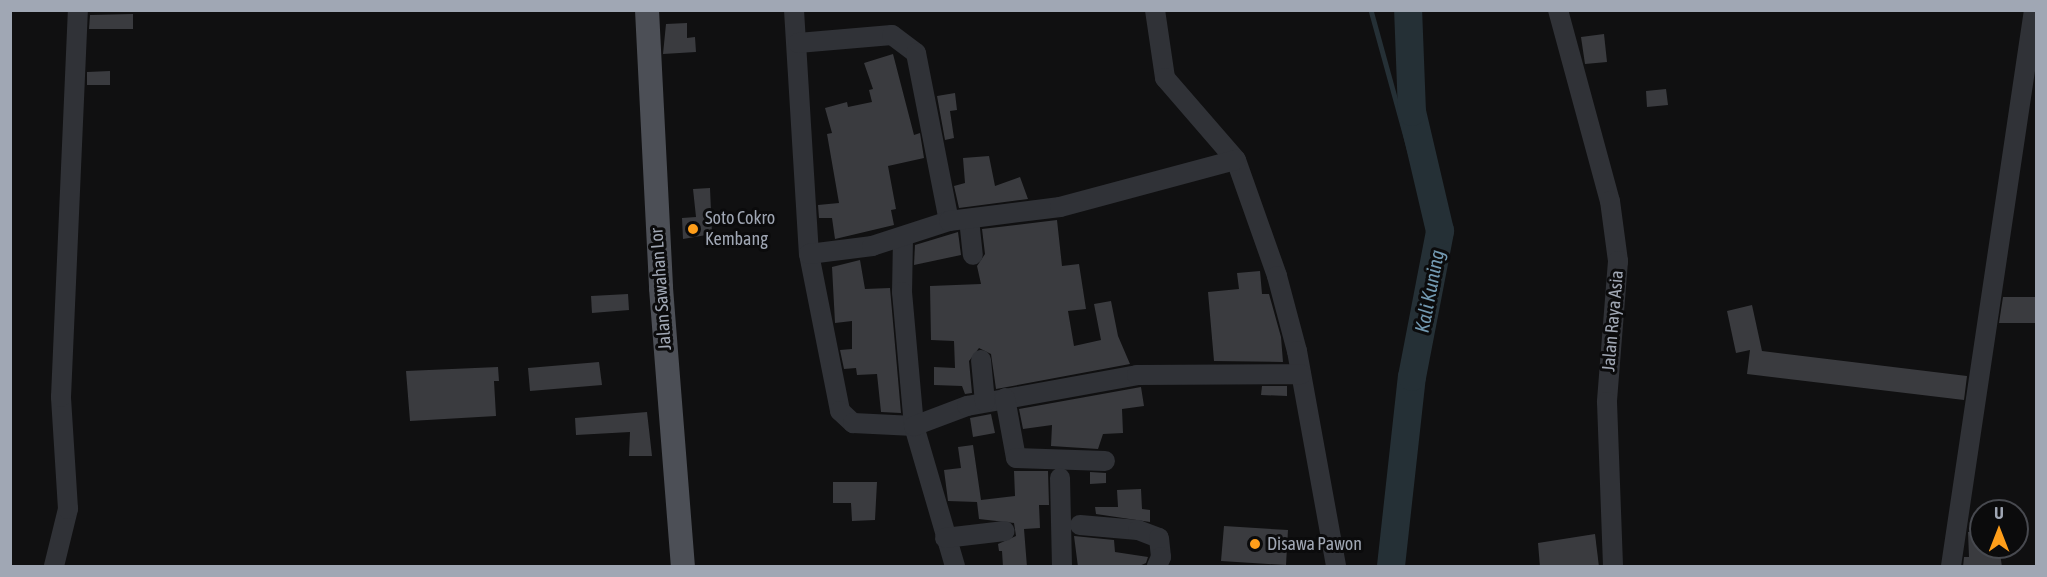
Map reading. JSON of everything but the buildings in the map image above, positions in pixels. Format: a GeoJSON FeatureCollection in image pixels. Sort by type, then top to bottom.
{"type":"FeatureCollection","features":[{"type":"Feature","properties":{"kind":"main road","name":"Jalan Sawahan Lor"},"geometry":{"type":"LineString","coordinates":[[646,10],[661,288],[683,567]]}},
{"type":"Feature","properties":{"kind":"street"},"geometry":{"type":"LineString","coordinates":[[54,567],[68,509],[61,397],[78,10]]}},
{"type":"Feature","properties":{"kind":"street"},"geometry":{"type":"LineString","coordinates":[[794,10],[798,43],[809,254],[840,411],[853,423],[914,426],[985,402],[1137,375],[1300,374]]}},
{"type":"Feature","properties":{"kind":"street"},"geometry":{"type":"LineString","coordinates":[[1155,10],[1165,78],[1236,160],[1277,276],[1300,374],[1336,567]]}},
{"type":"Feature","properties":{"kind":"street","name":"Jalan Raya Asia"},"geometry":{"type":"LineString","coordinates":[[1558,10],[1610,201],[1618,261],[1607,392],[1613,567]]}},
{"type":"Feature","properties":{"kind":"street"},"geometry":{"type":"LineString","coordinates":[[1951,567],[2034,10]]}},
{"type":"Feature","properties":{"kind":"street"},"geometry":{"type":"LineString","coordinates":[[798,43],[886,34],[906,41],[916,53],[959,220],[973,255]]}},
{"type":"Feature","properties":{"kind":"street"},"geometry":{"type":"LineString","coordinates":[[809,254],[872,246],[959,220],[1059,207],[1236,160]]}},
{"type":"Feature","properties":{"kind":"street"},"geometry":{"type":"LineString","coordinates":[[903,237],[902,292],[914,426],[955,567]]}},
{"type":"Feature","properties":{"kind":"street"},"geometry":{"type":"LineString","coordinates":[[981,360],[985,402]]}},
{"type":"Feature","properties":{"kind":"street"},"geometry":{"type":"LineString","coordinates":[[1005,398],[1016,458],[1106,461]]}},
{"type":"Feature","properties":{"kind":"street"},"geometry":{"type":"LineString","coordinates":[[1060,478],[1062,567]]}},
{"type":"Feature","properties":{"kind":"street"},"geometry":{"type":"LineString","coordinates":[[1080,525],[1138,530],[1159,537],[1157,567]]}},
{"type":"Feature","properties":{"kind":"street"},"geometry":{"type":"LineString","coordinates":[[945,537],[1005,531]]}},
{"type":"Feature","properties":{"kind":"waterway"},"geometry":{"type":"LineString","coordinates":[[1371,10],[1432,232],[1431,244]]}},
{"type":"Feature","properties":{"kind":"waterway","name":"Kali Kuning"},"geometry":{"type":"LineString","coordinates":[[1391,566],[1412,377],[1440,231],[1412,112],[1408,10]]}},
{"type":"Feature","properties":{"kind":"place","name":"Soto Cokro Kembang"},"geometry":{"type":"Point","coordinates":[693,229]}},
{"type":"Feature","properties":{"kind":"place","name":"Disawa Pawon"},"geometry":{"type":"Point","coordinates":[1255,544]}}]}
